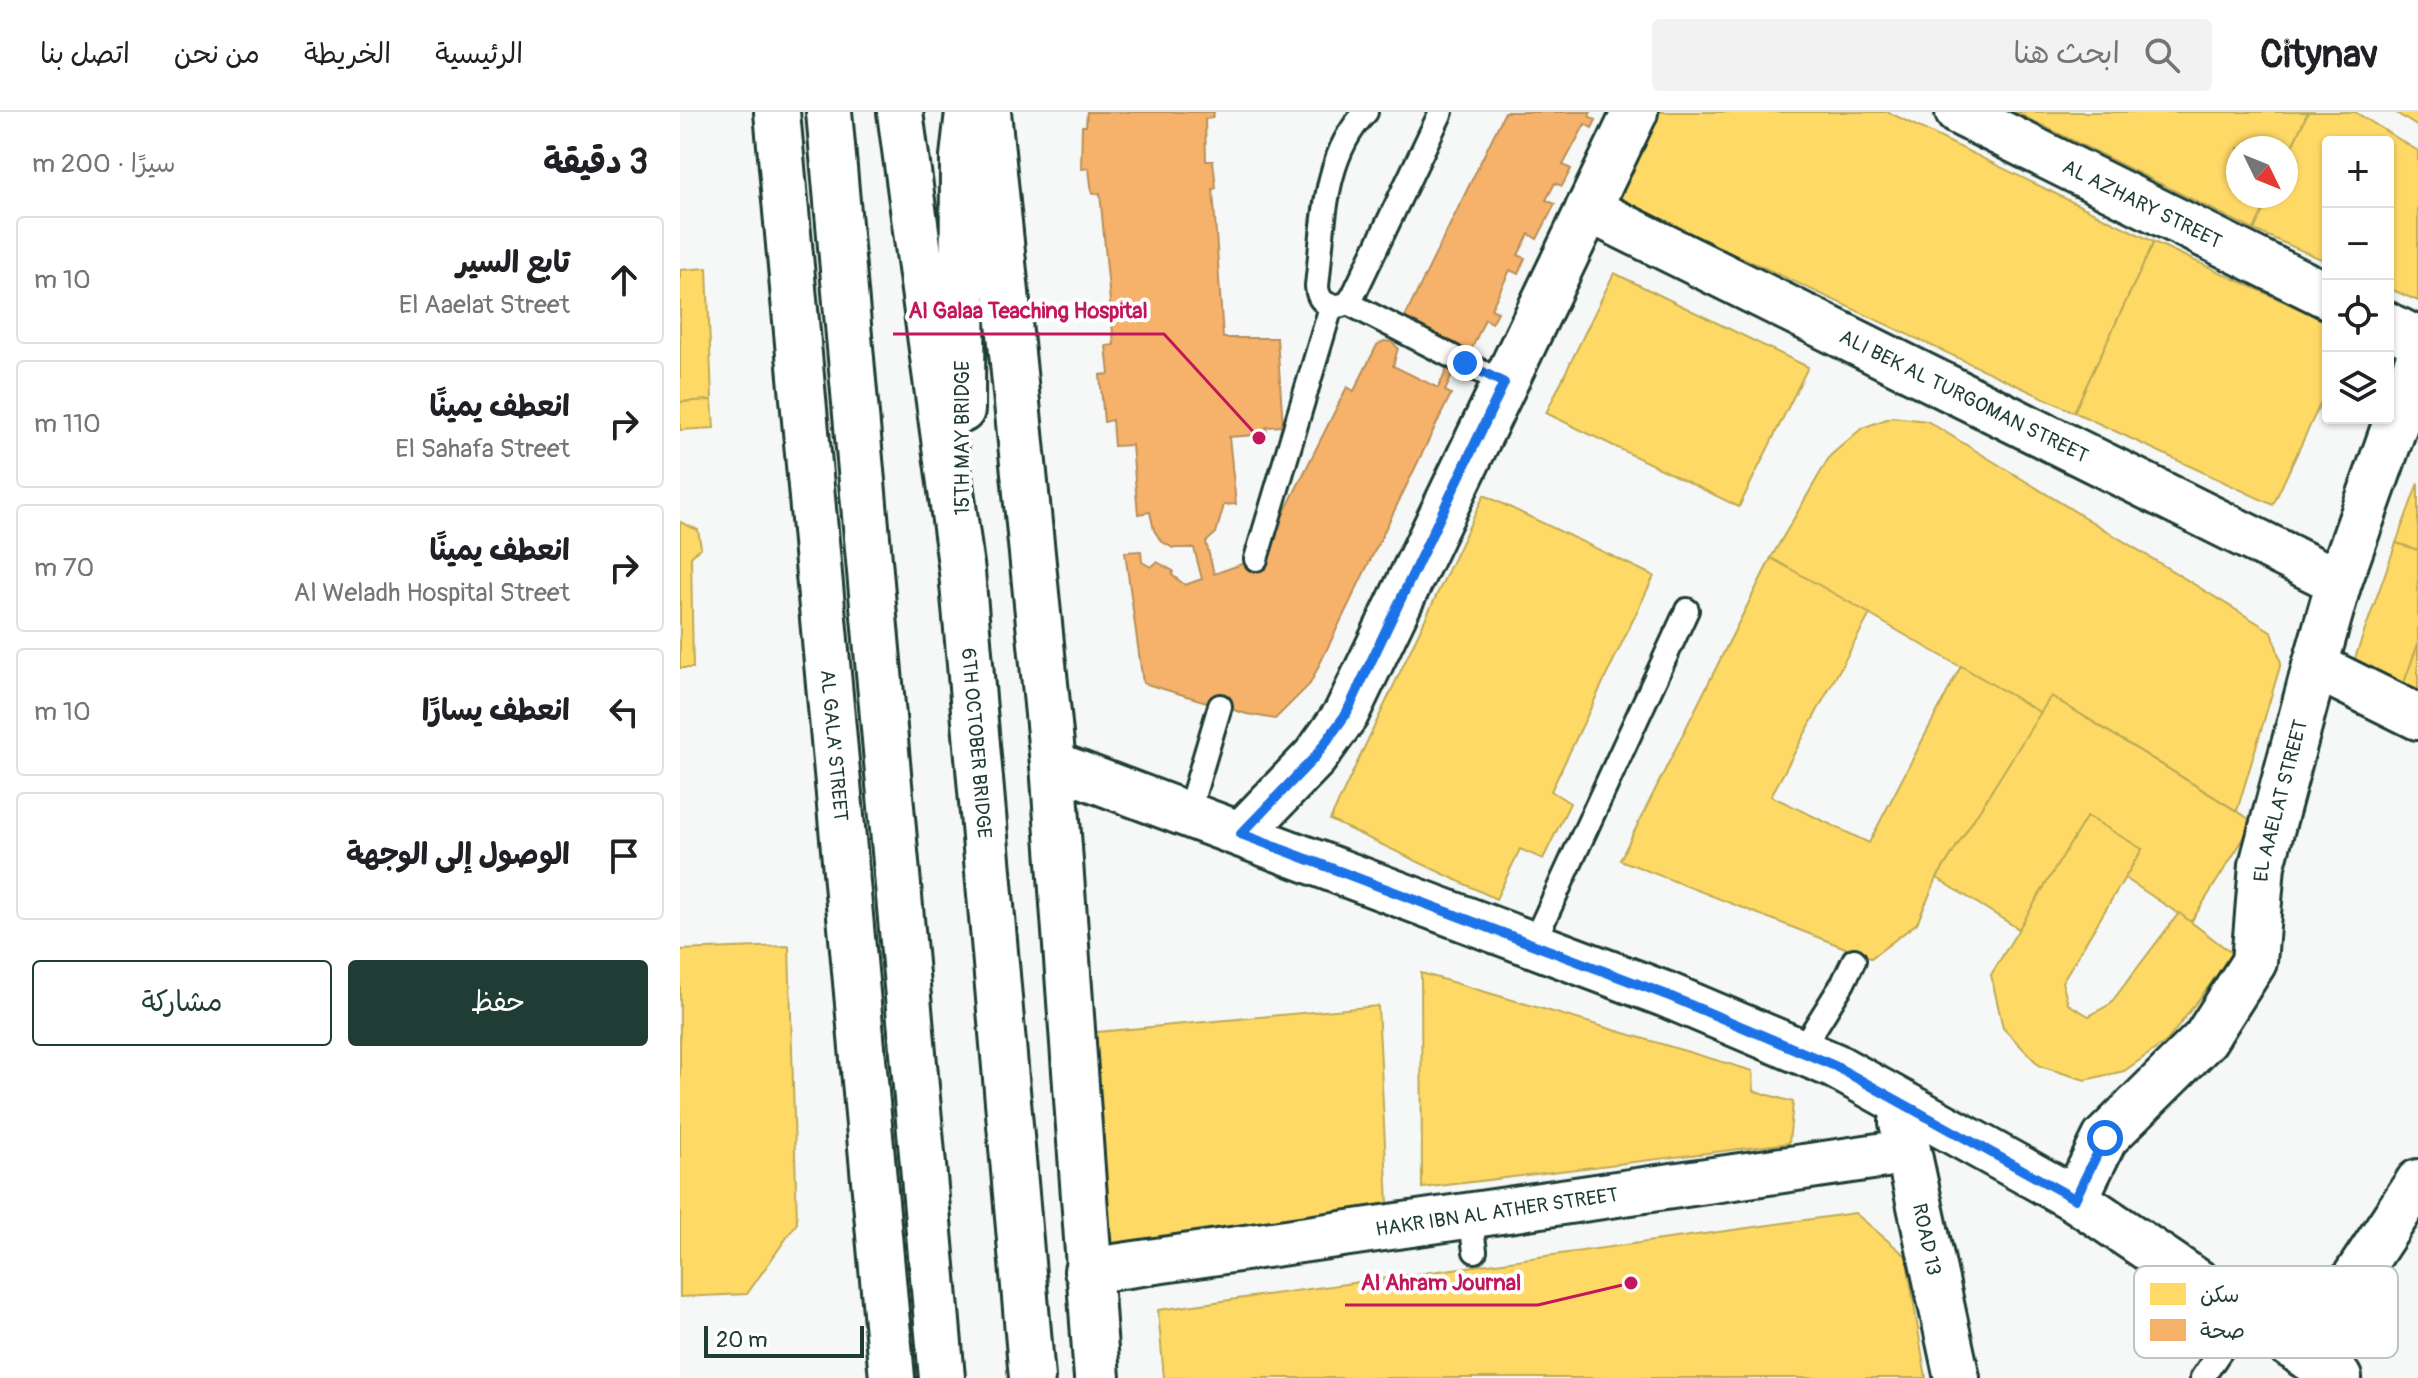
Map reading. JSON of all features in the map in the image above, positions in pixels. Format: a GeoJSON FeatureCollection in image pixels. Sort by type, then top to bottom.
{"type":"FeatureCollection","features":[{"type":"Feature","properties":{"kind":"main road","name":"AL GALA' STREET"},"geometry":{"type":"LineString","coordinates":[[777,112],[892,1378]]}},
{"type":"Feature","properties":{"kind":"main road"},"geometry":{"type":"LineString","coordinates":[[829,112],[942,1378]]}},
{"type":"Feature","properties":{"kind":"main road","name":"6TH OCTOBER BRIDGE"},"geometry":{"type":"LineString","coordinates":[[900,112],[962,572],[1032,1378]]}},
{"type":"Feature","properties":{"kind":"main road","name":"15TH MAY BRIDGE"},"geometry":{"type":"LineString","coordinates":[[962,572],[963,157],[968,112]]}},
{"type":"Feature","properties":{"kind":"main road"},"geometry":{"type":"LineString","coordinates":[[988,112],[1053,764],[1097,1378]]}},
{"type":"Feature","properties":{"kind":"main road"},"geometry":{"type":"LineString","coordinates":[[1241,834],[1315,757],[1346,714],[1635,112]]}},
{"type":"Feature","properties":{"kind":"main road","name":"AL AZHARY STREET"},"geometry":{"type":"LineString","coordinates":[[1958,112],[2322,293]]}},
{"type":"Feature","properties":{"kind":"main road","name":"ALI BEK AL TURGOMAN STREET"},"geometry":{"type":"LineString","coordinates":[[1588,209],[2339,582]]}},
{"type":"Feature","properties":{"kind":"main road"},"geometry":{"type":"LineString","coordinates":[[2394,328],[2418,340]]}},
{"type":"Feature","properties":{"kind":"main road","name":"EL AAELAT STREET"},"geometry":{"type":"LineString","coordinates":[[2075,1199],[2105,1138],[2205,1039],[2254,962],[2262,865],[2315,666],[2339,582],[2406,433],[2418,360]]}},
{"type":"Feature","properties":{"kind":"main road"},"geometry":{"type":"LineString","coordinates":[[2315,666],[2418,717]]}},
{"type":"Feature","properties":{"kind":"main road"},"geometry":{"type":"LineString","coordinates":[[1053,764],[1187,817],[1241,834],[1667,995],[1835,1066],[2075,1199],[2173,1266]]}},
{"type":"Feature","properties":{"kind":"main road","name":"ROAD 13"},"geometry":{"type":"LineString","coordinates":[[1898,1100],[1906,1152],[1957,1378]]}},
{"type":"Feature","properties":{"kind":"main road","name":"HAKR IBN AL ATHER STREET"},"geometry":{"type":"LineString","coordinates":[[1087,1271],[1472,1233],[1906,1152]]}},
{"type":"Feature","properties":{"kind":"main road"},"geometry":{"type":"LineString","coordinates":[[2374,1266],[2418,1182]]}},
{"type":"Feature","properties":{"kind":"lane"},"geometry":{"type":"LineString","coordinates":[[1366,112],[1340,148],[1330,178],[1317,295],[1323,303],[1340,305],[1504,383]]}},
{"type":"Feature","properties":{"kind":"lane"},"geometry":{"type":"LineString","coordinates":[[1256,559],[1340,305],[1441,112]]}},
{"type":"Feature","properties":{"kind":"lane"},"geometry":{"type":"LineString","coordinates":[[1532,946],[1687,610]]}},
{"type":"Feature","properties":{"kind":"lane"},"geometry":{"type":"LineString","coordinates":[[1187,817],[1220,706]]}},
{"type":"Feature","properties":{"kind":"lane"},"geometry":{"type":"LineString","coordinates":[[1800,1052],[1854,960]]}},
{"type":"Feature","properties":{"kind":"lane"},"geometry":{"type":"LineString","coordinates":[[2202,1378],[2216,1358]]}},
{"type":"Feature","properties":{"kind":"building: سكن"},"geometry":{"type":"Polygon","coordinates":[[[1660,112],[1888,112],[2154,242],[2074,412],[1613,197],[1660,112]]]}},
{"type":"Feature","properties":{"kind":"building: سكن"},"geometry":{"type":"Polygon","coordinates":[[[2015,112],[2308,112],[2297,136],[2226,136],[2226,208],[2264,208],[2254,230],[2015,112]]]}},
{"type":"Feature","properties":{"kind":"building: سكن"},"geometry":{"type":"Polygon","coordinates":[[[2308,112],[2355,112],[2394,136],[2322,136],[2322,259],[2254,230],[2264,208],[2298,208],[2297,136],[2308,112]]]}},
{"type":"Feature","properties":{"kind":"building: سكن"},"geometry":{"type":"Polygon","coordinates":[[[2395,112],[2418,112],[2418,127],[2395,112]]]}},
{"type":"Feature","properties":{"kind":"building: سكن"},"geometry":{"type":"Polygon","coordinates":[[[2394,136],[2418,151],[2418,301],[2394,291],[2394,136]]]}},
{"type":"Feature","properties":{"kind":"building: سكن"},"geometry":{"type":"Polygon","coordinates":[[[2154,242],[2322,319],[2322,400],[2273,505],[2074,412],[2154,242]]]}},
{"type":"Feature","properties":{"kind":"building: سكن"},"geometry":{"type":"Polygon","coordinates":[[[707,268],[712,400],[680,402],[680,270],[707,268]]]}},
{"type":"Feature","properties":{"kind":"building: سكن"},"geometry":{"type":"Polygon","coordinates":[[[1614,273],[1808,367],[1739,507],[1546,413],[1614,273]]]}},
{"type":"Feature","properties":{"kind":"building: سكن"},"geometry":{"type":"Polygon","coordinates":[[[712,400],[714,428],[680,430],[680,402],[712,400]]]}},
{"type":"Feature","properties":{"kind":"building: سكن"},"geometry":{"type":"Polygon","coordinates":[[[1892,417],[1927,421],[2272,632],[2281,663],[2237,811],[2051,696],[2041,713],[1771,558],[1830,456],[1862,428],[1892,417]]]}},
{"type":"Feature","properties":{"kind":"building: سكن"},"geometry":{"type":"Polygon","coordinates":[[[2418,483],[2418,550],[2396,543],[2418,483]]]}},
{"type":"Feature","properties":{"kind":"building: سكن"},"geometry":{"type":"Polygon","coordinates":[[[1484,495],[1654,576],[1551,791],[1570,803],[1543,859],[1520,849],[1496,899],[1330,820],[1484,495]]]}},
{"type":"Feature","properties":{"kind":"building: سكن"},"geometry":{"type":"Polygon","coordinates":[[[680,522],[698,530],[701,547],[691,557],[693,668],[680,668],[680,522]]]}},
{"type":"Feature","properties":{"kind":"building: سكن"},"geometry":{"type":"Polygon","coordinates":[[[2396,543],[2418,550],[2418,644],[2399,697],[2348,678],[2396,543]]]}},
{"type":"Feature","properties":{"kind":"building: سكن"},"geometry":{"type":"Polygon","coordinates":[[[1771,558],[1870,614],[1771,796],[1869,843],[1961,666],[2041,713],[1937,878],[1917,923],[1871,958],[1620,860],[1771,558]]]}},
{"type":"Feature","properties":{"kind":"building: سكن"},"geometry":{"type":"Polygon","coordinates":[[[2418,644],[2418,714],[2396,705],[2418,644]]]}},
{"type":"Feature","properties":{"kind":"building: سكن"},"geometry":{"type":"Polygon","coordinates":[[[2051,696],[2254,822],[2191,922],[2125,878],[2142,849],[2087,816],[2019,929],[1937,878],[2051,696]]]}},
{"type":"Feature","properties":{"kind":"building: سكن"},"geometry":{"type":"Polygon","coordinates":[[[2087,816],[2142,849],[2062,982],[2068,1004],[2089,1016],[2110,1004],[2179,913],[2233,954],[2167,1041],[2124,1071],[2085,1080],[2040,1066],[2003,1028],[1991,975],[2087,816]]]}},
{"type":"Feature","properties":{"kind":"building: سكن"},"geometry":{"type":"Polygon","coordinates":[[[789,946],[797,1223],[747,1294],[680,1297],[680,950],[789,946]]]}},
{"type":"Feature","properties":{"kind":"building: سكن"},"geometry":{"type":"Polygon","coordinates":[[[1421,973],[1753,1071],[1754,1091],[1793,1102],[1789,1143],[1422,1188],[1421,973]]]}},
{"type":"Feature","properties":{"kind":"building: سكن"},"geometry":{"type":"Polygon","coordinates":[[[1378,1006],[1388,1204],[1098,1247],[1087,1033],[1378,1006]]]}},
{"type":"Feature","properties":{"kind":"building: سكن"},"geometry":{"type":"Polygon","coordinates":[[[1855,1213],[1906,1256],[1926,1378],[1164,1378],[1158,1310],[1855,1213]]]}},
{"type":"Feature","properties":{"kind":"building: صحة"},"geometry":{"type":"Polygon","coordinates":[[[1087,112],[1214,112],[1212,118],[1205,119],[1206,161],[1213,161],[1216,188],[1213,189],[1223,338],[1277,338],[1283,426],[1266,427],[1267,434],[1229,437],[1236,504],[1224,505],[1216,533],[1206,542],[1214,574],[1262,557],[1347,387],[1354,391],[1377,345],[1384,341],[1392,342],[1398,348],[1393,366],[1438,388],[1453,357],[1403,321],[1505,112],[1591,112],[1589,116],[1596,120],[1592,128],[1585,124],[1563,165],[1571,169],[1562,186],[1555,183],[1546,200],[1555,204],[1537,239],[1529,234],[1518,255],[1525,258],[1518,274],[1510,270],[1491,309],[1498,312],[1492,323],[1485,319],[1469,355],[1462,352],[1445,391],[1451,394],[1310,684],[1275,719],[1247,714],[1143,683],[1125,552],[1141,551],[1142,562],[1151,567],[1157,562],[1173,571],[1172,575],[1185,585],[1202,579],[1194,548],[1173,548],[1161,541],[1154,530],[1150,512],[1138,514],[1132,445],[1114,446],[1112,420],[1104,422],[1100,375],[1109,374],[1106,346],[1114,345],[1100,193],[1092,194],[1089,168],[1081,169],[1082,126],[1086,126],[1087,112]]]}},
{"type":"Feature","properties":{"kind":"place","name":"Al Galaa Teaching Hospital"},"geometry":{"type":"Point","coordinates":[1259,438]}},
{"type":"Feature","properties":{"kind":"place","name":"Al Ahram Journal"},"geometry":{"type":"Point","coordinates":[1631,1283]}},
{"type":"Feature","properties":{"kind":"route"},"geometry":{"type":"LineString","coordinates":[[1465,363],[1504,383],[1346,714],[1315,757],[1241,834],[1667,995],[1835,1066],[2075,1199],[2105,1138]]}}]}
